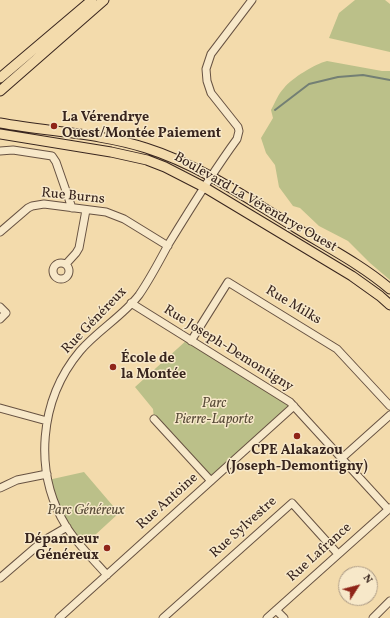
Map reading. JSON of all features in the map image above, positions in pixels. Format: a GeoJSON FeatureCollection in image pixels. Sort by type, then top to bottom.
{"type":"FeatureCollection","features":[{"type":"Feature","properties":{"kind":"main road"},"geometry":{"type":"LineString","coordinates":[[0,78],[92,0]]}},
{"type":"Feature","properties":{"kind":"main road"},"geometry":{"type":"LineString","coordinates":[[0,90],[102,0]]}},
{"type":"Feature","properties":{"kind":"main road"},"geometry":{"type":"LineString","coordinates":[[0,72],[45,40]]}},
{"type":"Feature","properties":{"kind":"main road"},"geometry":{"type":"LineString","coordinates":[[0,117],[52,131]]}},
{"type":"Feature","properties":{"kind":"main road","name":"Boulevard La Vérendrye Ouest"},"geometry":{"type":"LineString","coordinates":[[0,124],[90,136],[130,143],[148,148],[210,176],[361,268],[390,289]]}},
{"type":"Feature","properties":{"kind":"main road","name":"Boulevard La Vérendrye Ouest"},"geometry":{"type":"LineString","coordinates":[[0,134],[129,155],[165,167],[204,186],[352,276],[390,305]]}},
{"type":"Feature","properties":{"kind":"street","name":"Rue Généreux"},"geometry":{"type":"LineString","coordinates":[[107,575],[82,547],[67,527],[54,501],[47,474],[45,450],[47,420],[58,386],[76,357],[90,341],[131,303],[144,287],[210,176],[237,139],[239,131],[236,124],[211,93],[206,74],[207,63],[211,54],[252,0]]}},
{"type":"Feature","properties":{"kind":"street"},"geometry":{"type":"LineString","coordinates":[[0,151],[13,150],[52,156],[56,162],[72,208]]}},
{"type":"Feature","properties":{"kind":"street","name":"Rue Burns"},"geometry":{"type":"LineString","coordinates":[[0,232],[22,212],[32,206],[44,204],[112,214],[168,246]]}},
{"type":"Feature","properties":{"kind":"street"},"geometry":{"type":"LineString","coordinates":[[66,264],[79,248],[86,210]]}},
{"type":"Feature","properties":{"kind":"street","name":"Rue Milks"},"geometry":{"type":"LineString","coordinates":[[191,341],[228,282],[337,349],[390,406]]}},
{"type":"Feature","properties":{"kind":"street","name":"Rue Joseph-Demontigny"},"geometry":{"type":"LineString","coordinates":[[131,303],[278,394],[294,406],[389,509]]}},
{"type":"Feature","properties":{"kind":"street"},"geometry":{"type":"LineString","coordinates":[[0,307],[6,314],[0,319]]}},
{"type":"Feature","properties":{"kind":"street","name":"Rue Antoine"},"geometry":{"type":"LineString","coordinates":[[59,618],[294,406]]}},
{"type":"Feature","properties":{"kind":"street"},"geometry":{"type":"LineString","coordinates":[[0,408],[47,420]]}},
{"type":"Feature","properties":{"kind":"street"},"geometry":{"type":"LineString","coordinates":[[342,458],[390,415]]}},
{"type":"Feature","properties":{"kind":"street"},"geometry":{"type":"LineString","coordinates":[[154,419],[211,481]]}},
{"type":"Feature","properties":{"kind":"street"},"geometry":{"type":"LineString","coordinates":[[0,488],[17,480],[47,474]]}},
{"type":"Feature","properties":{"kind":"street","name":"Rue Sylvestre"},"geometry":{"type":"LineString","coordinates":[[163,618],[292,503],[338,554]]}},
{"type":"Feature","properties":{"kind":"street","name":"Rue Lafrance"},"geometry":{"type":"LineString","coordinates":[[267,618],[389,509]]}},
{"type":"Feature","properties":{"kind":"street"},"geometry":{"type":"LineString","coordinates":[[0,578],[43,541],[67,527]]}},
{"type":"Feature","properties":{"kind":"street"},"geometry":{"type":"LineString","coordinates":[[373,618],[390,602]]}},
{"type":"Feature","properties":{"kind":"street"},"geometry":{"type":"LineString","coordinates":[[276,610],[284,618]]}},
{"type":"Feature","properties":{"kind":"green space"},"geometry":{"type":"Polygon","coordinates":[[[355,0],[385,0],[390,4],[390,52],[329,38],[339,13],[355,0]]]}},
{"type":"Feature","properties":{"kind":"green space"},"geometry":{"type":"Polygon","coordinates":[[[327,61],[382,71],[390,71],[390,280],[348,241],[319,226],[300,208],[293,206],[279,187],[275,165],[266,153],[261,138],[273,118],[271,110],[282,90],[292,80],[304,72],[327,61]]]}},
{"type":"Feature","properties":{"kind":"green space","name":"Parc Pierre-Laporte"},"geometry":{"type":"Polygon","coordinates":[[[188,339],[294,406],[211,481],[154,419],[153,409],[135,387],[188,339]]]}},
{"type":"Feature","properties":{"kind":"green space","name":"Parc Généreux"},"geometry":{"type":"Polygon","coordinates":[[[84,472],[119,513],[82,547],[72,534],[48,480],[84,472]]]}},
{"type":"Feature","properties":{"kind":"waterway"},"geometry":{"type":"LineString","coordinates":[[275,110],[309,84],[338,77],[363,75],[390,80]]}},
{"type":"Feature","properties":{"kind":"place","name":"La Vérendrye Ouest/Montée Paiement"},"geometry":{"type":"Point","coordinates":[54,126]}},
{"type":"Feature","properties":{"kind":"place","name":"École de la Montée"},"geometry":{"type":"Point","coordinates":[113,367]}},
{"type":"Feature","properties":{"kind":"place","name":"CPE Alakazou (Joseph-Demontigny)"},"geometry":{"type":"Point","coordinates":[297,436]}},
{"type":"Feature","properties":{"kind":"place","name":"Dépanneur Généreux"},"geometry":{"type":"Point","coordinates":[107,548]}}]}
